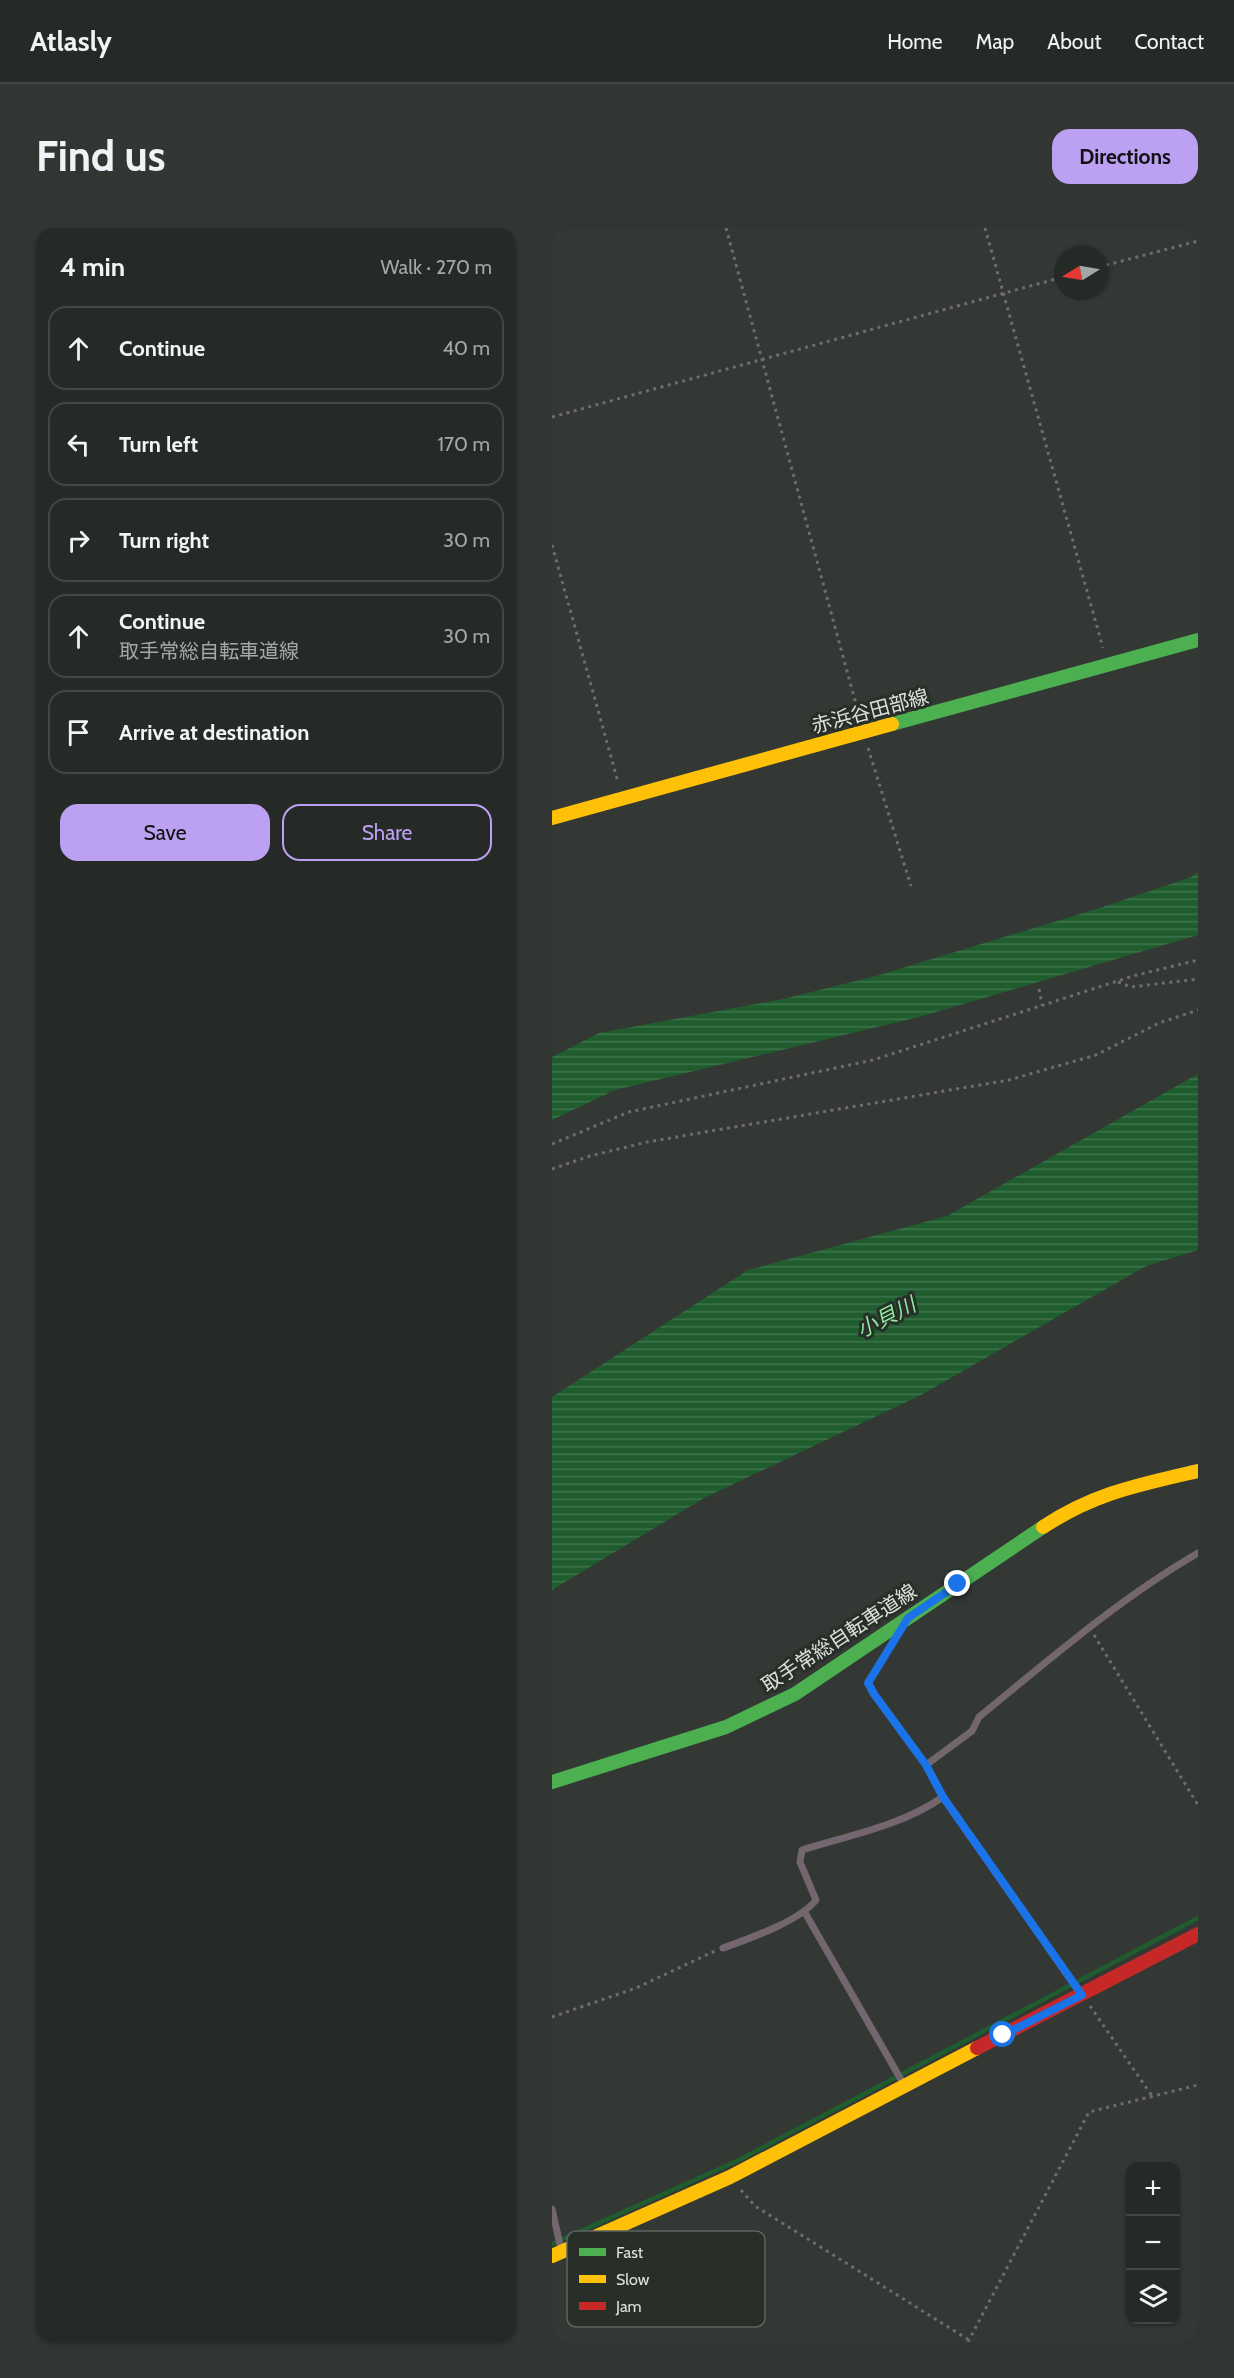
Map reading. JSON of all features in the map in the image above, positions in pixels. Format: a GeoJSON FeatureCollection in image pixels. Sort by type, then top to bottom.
{"type":"FeatureCollection","features":[{"type":"Feature","properties":{"kind":"street","name":"赤浜谷田部線"},"geometry":{"type":"LineString","coordinates":[[552,818],[1198,640]]}},
{"type":"Feature","properties":{"kind":"street","name":"取手常総自転車道線"},"geometry":{"type":"LineString","coordinates":[[552,1782],[726,1727],[795,1694],[1069,1510],[1119,1489],[1198,1471]]}},
{"type":"Feature","properties":{"kind":"street"},"geometry":{"type":"LineString","coordinates":[[607,2231],[730,2177],[1198,1934]]}},
{"type":"Feature","properties":{"kind":"lane"},"geometry":{"type":"LineString","coordinates":[[926,1765],[972,1731],[980,1717],[1089,1627],[1165,1572],[1198,1553]]}},
{"type":"Feature","properties":{"kind":"lane"},"geometry":{"type":"LineString","coordinates":[[908,1618],[868,1683],[926,1765],[943,1797],[1082,1995]]}},
{"type":"Feature","properties":{"kind":"lane"},"geometry":{"type":"LineString","coordinates":[[723,1948],[759,1935],[810,1908],[816,1900],[800,1862],[802,1850],[899,1822],[943,1797]]}},
{"type":"Feature","properties":{"kind":"lane"},"geometry":{"type":"LineString","coordinates":[[804,1911],[904,2085]]}},
{"type":"Feature","properties":{"kind":"lane"},"geometry":{"type":"LineString","coordinates":[[552,2209],[557,2253]]}},
{"type":"Feature","properties":{"kind":"path"},"geometry":{"type":"LineString","coordinates":[[726,228],[863,733],[911,886]]}},
{"type":"Feature","properties":{"kind":"path"},"geometry":{"type":"LineString","coordinates":[[985,228],[1108,665]]}},
{"type":"Feature","properties":{"kind":"path"},"geometry":{"type":"LineString","coordinates":[[1108,265],[1198,241]]}},
{"type":"Feature","properties":{"kind":"path"},"geometry":{"type":"LineString","coordinates":[[552,417],[1054,279]]}},
{"type":"Feature","properties":{"kind":"path"},"geometry":{"type":"LineString","coordinates":[[552,545],[622,799]]}},
{"type":"Feature","properties":{"kind":"path"},"geometry":{"type":"LineString","coordinates":[[552,1144],[629,1112],[873,1060],[1116,981],[1198,960]]}},
{"type":"Feature","properties":{"kind":"path"},"geometry":{"type":"LineString","coordinates":[[1116,981],[1131,987],[1198,979]]}},
{"type":"Feature","properties":{"kind":"path"},"geometry":{"type":"LineString","coordinates":[[1038,989],[1042,1005]]}},
{"type":"Feature","properties":{"kind":"path"},"geometry":{"type":"LineString","coordinates":[[552,1169],[590,1156],[647,1142],[1009,1080],[1096,1054],[1160,1023],[1198,1010]]}},
{"type":"Feature","properties":{"kind":"path"},"geometry":{"type":"LineString","coordinates":[[1089,1627],[1198,1805]]}},
{"type":"Feature","properties":{"kind":"path"},"geometry":{"type":"LineString","coordinates":[[552,2017],[636,1988],[723,1948]]}},
{"type":"Feature","properties":{"kind":"path"},"geometry":{"type":"LineString","coordinates":[[1082,1995],[1152,2096]]}},
{"type":"Feature","properties":{"kind":"path"},"geometry":{"type":"LineString","coordinates":[[730,2177],[756,2206],[968,2341],[1089,2112],[1198,2085]]}},
{"type":"Feature","properties":{"kind":"water"},"geometry":{"type":"Polygon","coordinates":[[[1198,872],[1198,935],[919,1017],[615,1090],[552,1120],[552,1057],[599,1033],[783,999],[876,976],[1103,907],[1191,877],[1198,872]]]}},
{"type":"Feature","properties":{"kind":"water","name":"小貝川"},"geometry":{"type":"Polygon","coordinates":[[[1198,1074],[1198,1250],[1146,1266],[921,1395],[704,1498],[552,1590],[552,1397],[748,1270],[947,1216],[1198,1074]]]}},
{"type":"Feature","properties":{"kind":"waterway"},"geometry":{"type":"LineString","coordinates":[[581,2231],[737,2161],[1198,1918]]}},
{"type":"Feature","properties":{"kind":"waterway"},"geometry":{"type":"LineString","coordinates":[[552,2244],[567,2237]]}},
{"type":"Feature","properties":{"kind":"traffic: fast"},"geometry":{"type":"LineString","coordinates":[[892,724],[1198,640]]}},
{"type":"Feature","properties":{"kind":"traffic: fast"},"geometry":{"type":"LineString","coordinates":[[552,1782],[726,1727],[795,1694],[1043,1527]]}},
{"type":"Feature","properties":{"kind":"traffic: slow"},"geometry":{"type":"LineString","coordinates":[[552,818],[892,724]]}},
{"type":"Feature","properties":{"kind":"traffic: slow"},"geometry":{"type":"LineString","coordinates":[[1043,1527],[1062,1515],[1099,1498],[1136,1486],[1198,1471]]}},
{"type":"Feature","properties":{"kind":"traffic: slow"},"geometry":{"type":"LineString","coordinates":[[608,2231],[730,2177],[977,2048]]}},
{"type":"Feature","properties":{"kind":"traffic: slow"},"geometry":{"type":"LineString","coordinates":[[552,2256],[567,2249]]}},
{"type":"Feature","properties":{"kind":"traffic: jam"},"geometry":{"type":"LineString","coordinates":[[977,2048],[1198,1934]]}},
{"type":"Feature","properties":{"kind":"route"},"geometry":{"type":"LineString","coordinates":[[958,1584],[908,1618],[868,1683],[926,1765],[943,1797],[1082,1995],[1003,2035]]}}]}
